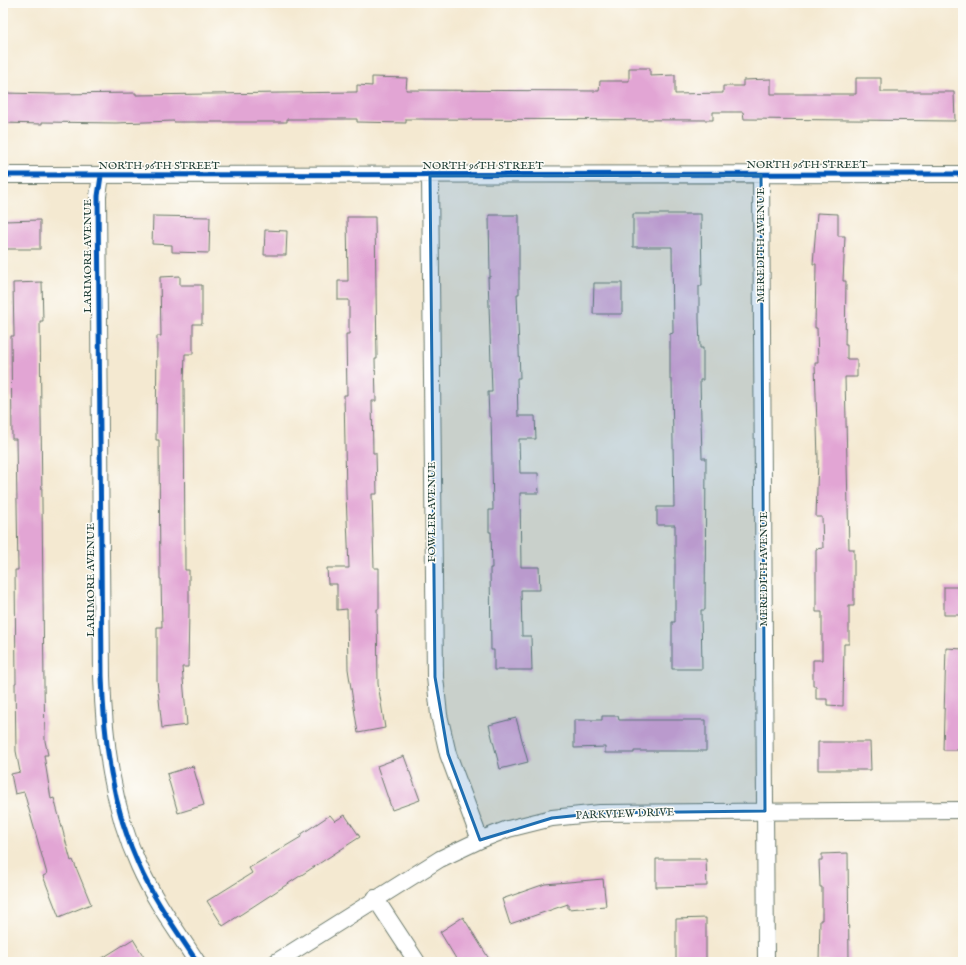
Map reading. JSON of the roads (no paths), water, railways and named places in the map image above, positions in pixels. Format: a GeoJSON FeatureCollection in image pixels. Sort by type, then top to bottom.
{"type":"FeatureCollection","features":[{"type":"Feature","properties":{"kind":"street","name":"NORTH 96TH STREET"},"geometry":{"type":"LineString","coordinates":[[3,175],[430,176],[963,174]]}},
{"type":"Feature","properties":{"kind":"street","name":"MEREDITH AVENUE"},"geometry":{"type":"LineString","coordinates":[[761,175],[766,962]]}},
{"type":"Feature","properties":{"kind":"street","name":"LARIMORE AVENUE"},"geometry":{"type":"LineString","coordinates":[[100,176],[98,196],[102,668],[103,716],[107,756],[122,819],[139,867],[155,896],[197,962]]}},
{"type":"Feature","properties":{"kind":"street","name":"FOWLER AVENUE"},"geometry":{"type":"LineString","coordinates":[[430,176],[435,677],[439,715],[448,754],[480,840]]}},
{"type":"Feature","properties":{"kind":"street","name":"PARKVIEW DRIVE"},"geometry":{"type":"LineString","coordinates":[[276,962],[375,898],[440,859],[480,840],[508,829],[552,818],[600,812],[963,810]]}},
{"type":"Feature","properties":{"kind":"street"},"geometry":{"type":"LineString","coordinates":[[375,898],[417,962]]}}]}
